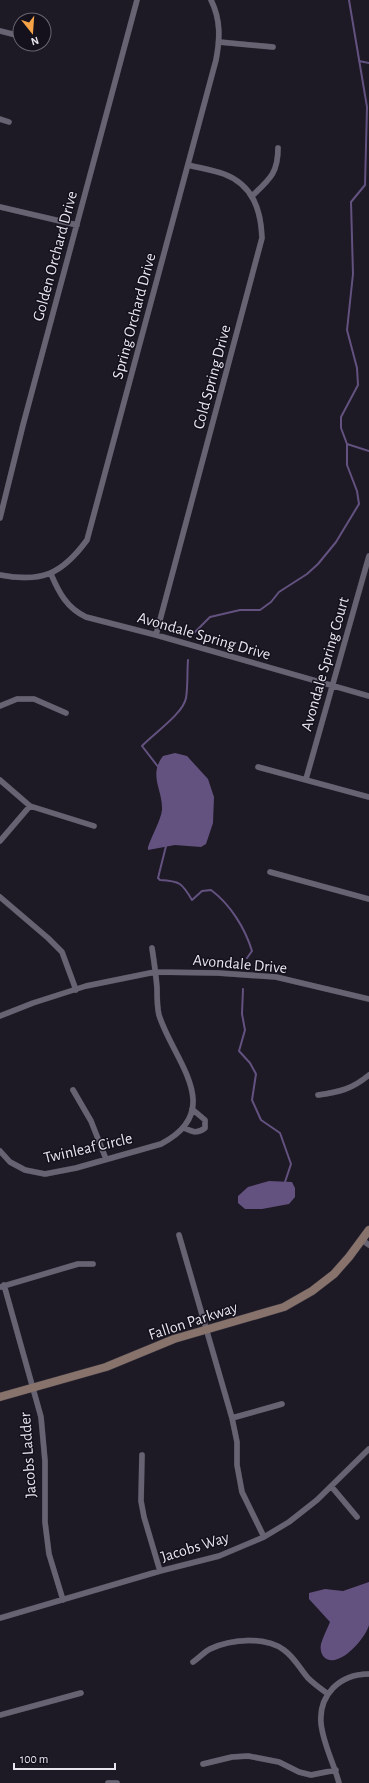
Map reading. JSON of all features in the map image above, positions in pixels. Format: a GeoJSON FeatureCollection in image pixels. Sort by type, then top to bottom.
{"type":"FeatureCollection","features":[{"type":"Feature","properties":{"kind":"street","name":"Golden Orchard Drive"},"geometry":{"type":"LineString","coordinates":[[0,518],[23,425],[137,0]]}},
{"type":"Feature","properties":{"kind":"street","name":"Spring Orchard Drive"},"geometry":{"type":"LineString","coordinates":[[0,575],[26,579],[51,574],[66,565],[87,540],[220,42],[219,26],[215,10],[210,0]]}},
{"type":"Feature","properties":{"kind":"street"},"geometry":{"type":"LineString","coordinates":[[0,31],[12,34]]}},
{"type":"Feature","properties":{"kind":"street"},"geometry":{"type":"LineString","coordinates":[[220,42],[273,47]]}},
{"type":"Feature","properties":{"kind":"street"},"geometry":{"type":"LineString","coordinates":[[0,119],[9,122]]}},
{"type":"Feature","properties":{"kind":"street"},"geometry":{"type":"LineString","coordinates":[[252,196],[270,180],[278,163],[278,148]]}},
{"type":"Feature","properties":{"kind":"street","name":"Cold Spring Drive"},"geometry":{"type":"LineString","coordinates":[[156,635],[262,238],[261,220],[252,196],[238,182],[225,174],[188,165]]}},
{"type":"Feature","properties":{"kind":"street"},"geometry":{"type":"LineString","coordinates":[[0,207],[77,226]]}},
{"type":"Feature","properties":{"kind":"street","name":"Avondale Spring Court"},"geometry":{"type":"LineString","coordinates":[[306,779],[369,556]]}},
{"type":"Feature","properties":{"kind":"street","name":"Avondale Spring Drive"},"geometry":{"type":"LineString","coordinates":[[51,574],[65,602],[76,612],[97,621],[156,635],[333,687],[369,696]]}},
{"type":"Feature","properties":{"kind":"street"},"geometry":{"type":"LineString","coordinates":[[0,706],[17,699],[34,699],[66,713]]}},
{"type":"Feature","properties":{"kind":"street"},"geometry":{"type":"LineString","coordinates":[[258,767],[369,797]]}},
{"type":"Feature","properties":{"kind":"street"},"geometry":{"type":"LineString","coordinates":[[0,780],[30,806],[94,826]]}},
{"type":"Feature","properties":{"kind":"street"},"geometry":{"type":"LineString","coordinates":[[0,841],[30,806]]}},
{"type":"Feature","properties":{"kind":"street"},"geometry":{"type":"LineString","coordinates":[[270,872],[369,898]]}},
{"type":"Feature","properties":{"kind":"street"},"geometry":{"type":"LineString","coordinates":[[0,897],[62,952],[76,990]]}},
{"type":"Feature","properties":{"kind":"street"},"geometry":{"type":"LineString","coordinates":[[152,948],[155,972]]}},
{"type":"Feature","properties":{"kind":"street","name":"Avondale Drive"},"geometry":{"type":"LineString","coordinates":[[0,1016],[33,1003],[93,984],[155,972],[218,973],[276,977],[369,999]]}},
{"type":"Feature","properties":{"kind":"street","name":"Twinleaf Circle"},"geometry":{"type":"LineString","coordinates":[[0,1151],[10,1162],[25,1170],[44,1174],[76,1168],[161,1144],[173,1138],[184,1128],[194,1102],[189,1079],[180,1056],[166,1034],[159,1013],[155,972]]}},
{"type":"Feature","properties":{"kind":"street"},"geometry":{"type":"LineString","coordinates":[[318,1095],[342,1092],[359,1083],[369,1075]]}},
{"type":"Feature","properties":{"kind":"street"},"geometry":{"type":"LineString","coordinates":[[73,1090],[91,1121],[106,1159]]}},
{"type":"Feature","properties":{"kind":"street"},"geometry":{"type":"LineString","coordinates":[[184,1128],[195,1132],[200,1132],[205,1128],[205,1120],[192,1110]]}},
{"type":"Feature","properties":{"kind":"street","name":"Fallon Parkway"},"geometry":{"type":"LineString","coordinates":[[0,1397],[106,1366],[174,1339],[284,1307],[312,1292],[334,1274],[366,1242],[369,1230]]}},
{"type":"Feature","properties":{"kind":"street"},"geometry":{"type":"LineString","coordinates":[[179,1235],[232,1418],[237,1442],[237,1465],[242,1492],[264,1537]]}},
{"type":"Feature","properties":{"kind":"street"},"geometry":{"type":"LineString","coordinates":[[2,1286],[78,1264],[94,1264]]}},
{"type":"Feature","properties":{"kind":"street","name":"Jacobs Ladder"},"geometry":{"type":"LineString","coordinates":[[2,1286],[34,1388],[41,1417],[45,1460],[45,1522],[49,1554],[63,1600]]}},
{"type":"Feature","properties":{"kind":"street"},"geometry":{"type":"LineString","coordinates":[[232,1418],[282,1404]]}},
{"type":"Feature","properties":{"kind":"street","name":"Jacobs Way"},"geometry":{"type":"LineString","coordinates":[[0,1618],[160,1571],[219,1556],[264,1537],[302,1512],[369,1449]]}},
{"type":"Feature","properties":{"kind":"street"},"geometry":{"type":"LineString","coordinates":[[142,1455],[141,1501],[144,1517],[160,1571]]}},
{"type":"Feature","properties":{"kind":"street"},"geometry":{"type":"LineString","coordinates":[[331,1486],[357,1517]]}},
{"type":"Feature","properties":{"kind":"street"},"geometry":{"type":"LineString","coordinates":[[193,1662],[211,1649],[249,1640],[262,1641],[274,1644],[293,1658],[308,1678],[328,1694]]}},
{"type":"Feature","properties":{"kind":"street"},"geometry":{"type":"LineString","coordinates":[[339,1783],[336,1770],[323,1736],[320,1722],[321,1712],[328,1694],[345,1678],[354,1675],[369,1674]]}},
{"type":"Feature","properties":{"kind":"street"},"geometry":{"type":"LineString","coordinates":[[0,1715],[81,1693]]}},
{"type":"Feature","properties":{"kind":"street"},"geometry":{"type":"LineString","coordinates":[[203,1764],[232,1757],[248,1756],[279,1762],[299,1772],[311,1775],[336,1770]]}},
{"type":"Feature","properties":{"kind":"street"},"geometry":{"type":"LineString","coordinates":[[108,1783],[117,1783]]}},
{"type":"Feature","properties":{"kind":"shaded area"},"geometry":{"type":"Polygon","coordinates":[[[175,753],[187,756],[208,779],[214,797],[213,823],[206,844],[201,847],[175,845],[148,850],[162,810],[162,802],[156,776],[157,770],[163,756],[175,753]]]}},
{"type":"Feature","properties":{"kind":"shaded area"},"geometry":{"type":"Polygon","coordinates":[[[269,1181],[292,1182],[295,1188],[295,1197],[289,1204],[262,1209],[245,1209],[238,1203],[238,1196],[248,1187],[269,1181]]]}},
{"type":"Feature","properties":{"kind":"shaded area"},"geometry":{"type":"Polygon","coordinates":[[[369,1582],[369,1625],[367,1631],[357,1645],[343,1657],[336,1660],[329,1660],[323,1656],[321,1652],[321,1644],[330,1622],[309,1599],[309,1593],[325,1589],[343,1591],[369,1582]]]}},
{"type":"Feature","properties":{"kind":"waterway"},"geometry":{"type":"LineString","coordinates":[[195,632],[210,617],[240,610],[260,610],[271,602],[279,592],[307,574],[318,564],[336,542],[359,504],[357,491],[347,465],[347,444],[341,428],[341,417],[358,385],[357,368],[347,330],[353,274],[351,202],[365,185],[367,107],[349,0]]}},
{"type":"Feature","properties":{"kind":"waterway"},"geometry":{"type":"LineString","coordinates":[[359,61],[369,63]]}},
{"type":"Feature","properties":{"kind":"waterway"},"geometry":{"type":"LineString","coordinates":[[347,444],[369,451]]}},
{"type":"Feature","properties":{"kind":"waterway"},"geometry":{"type":"LineString","coordinates":[[159,768],[142,746],[174,717],[184,704],[187,693],[188,660]]}},
{"type":"Feature","properties":{"kind":"waterway"},"geometry":{"type":"LineString","coordinates":[[166,846],[158,878],[160,880],[172,881],[180,884],[192,900],[202,891],[211,890],[218,896],[236,917],[249,942],[252,951],[247,958]]}},
{"type":"Feature","properties":{"kind":"waterway"},"geometry":{"type":"LineString","coordinates":[[243,989],[242,1014],[245,1030],[239,1051],[250,1063],[256,1074],[252,1100],[261,1120],[280,1133],[291,1164],[285,1182]]}}]}
